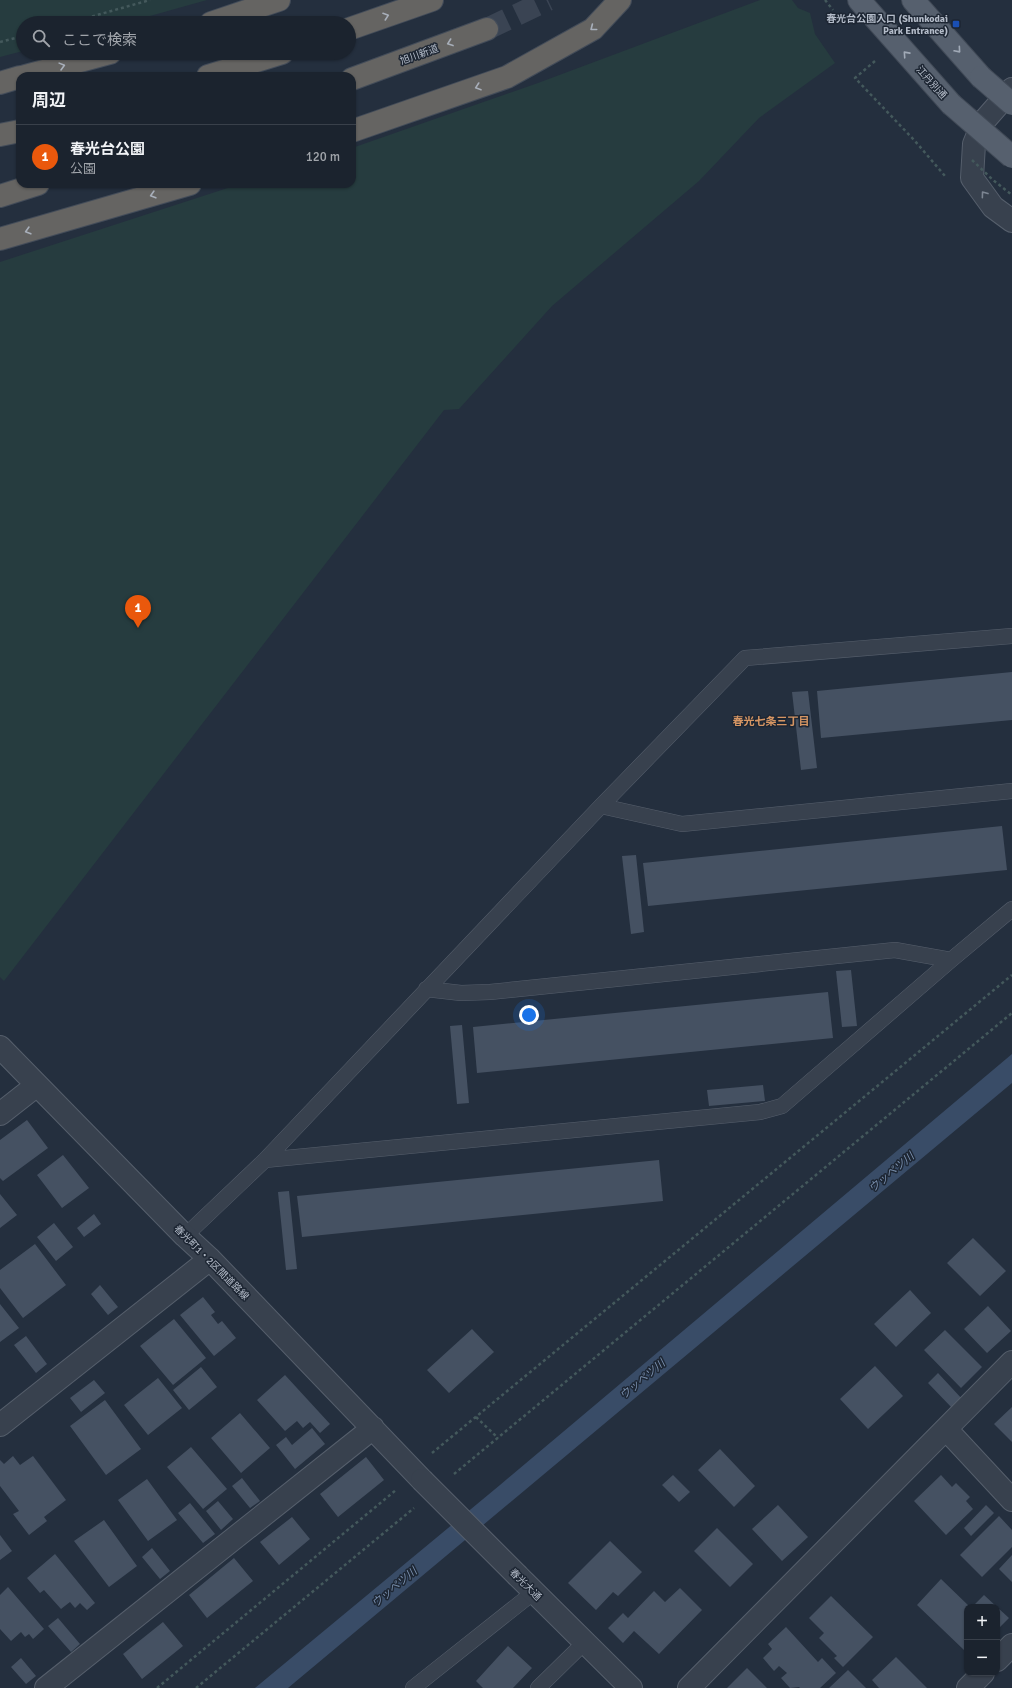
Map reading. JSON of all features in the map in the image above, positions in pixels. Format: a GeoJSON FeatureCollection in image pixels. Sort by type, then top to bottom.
{"type":"FeatureCollection","features":[{"type":"Feature","properties":{"kind":"highway"},"geometry":{"type":"LineString","coordinates":[[232,16],[279,0]]}},
{"type":"Feature","properties":{"kind":"highway"},"geometry":{"type":"LineString","coordinates":[[356,27],[432,0]]}},
{"type":"Feature","properties":{"kind":"highway"},"geometry":{"type":"LineString","coordinates":[[356,130],[507,76],[593,29],[620,0]]}},
{"type":"Feature","properties":{"kind":"highway","name":"旭川新道"},"geometry":{"type":"LineString","coordinates":[[356,78],[487,29]]}},
{"type":"Feature","properties":{"kind":"highway"},"geometry":{"type":"LineString","coordinates":[[40,72],[84,60]]}},
{"type":"Feature","properties":{"kind":"highway"},"geometry":{"type":"LineString","coordinates":[[221,72],[259,60]]}},
{"type":"Feature","properties":{"kind":"highway"},"geometry":{"type":"LineString","coordinates":[[0,83],[16,78]]}},
{"type":"Feature","properties":{"kind":"highway"},"geometry":{"type":"LineString","coordinates":[[0,135],[16,132]]}},
{"type":"Feature","properties":{"kind":"highway"},"geometry":{"type":"LineString","coordinates":[[0,196],[25,188]]}},
{"type":"Feature","properties":{"kind":"highway"},"geometry":{"type":"LineString","coordinates":[[0,239],[176,188]]}},
{"type":"Feature","properties":{"kind":"main road","name":"江丹別通"},"geometry":{"type":"LineString","coordinates":[[859,0],[951,104],[1012,157]]}},
{"type":"Feature","properties":{"kind":"main road"},"geometry":{"type":"LineString","coordinates":[[913,0],[981,77],[1012,104]]}},
{"type":"Feature","properties":{"kind":"street"},"geometry":{"type":"LineString","coordinates":[[1012,89],[983,122],[974,144],[972,178],[993,207],[1012,221]]}},
{"type":"Feature","properties":{"kind":"street","name":"春光町1・2区間道路線"},"geometry":{"type":"LineString","coordinates":[[0,1047],[185,1236],[210,1259],[422,1480]]}},
{"type":"Feature","properties":{"kind":"street"},"geometry":{"type":"LineString","coordinates":[[0,1114],[37,1086]]}},
{"type":"Feature","properties":{"kind":"street"},"geometry":{"type":"LineString","coordinates":[[0,1425],[210,1259]]}},
{"type":"Feature","properties":{"kind":"street"},"geometry":{"type":"LineString","coordinates":[[689,1688],[1012,1362]]}},
{"type":"Feature","properties":{"kind":"street"},"geometry":{"type":"LineString","coordinates":[[46,1688],[373,1428]]}},
{"type":"Feature","properties":{"kind":"street"},"geometry":{"type":"LineString","coordinates":[[946,1429],[1012,1500]]}},
{"type":"Feature","properties":{"kind":"street","name":"春光大通"},"geometry":{"type":"LineString","coordinates":[[422,1480],[630,1688]]}},
{"type":"Feature","properties":{"kind":"street"},"geometry":{"type":"LineString","coordinates":[[1000,1657],[1012,1645]]}},
{"type":"Feature","properties":{"kind":"street"},"geometry":{"type":"LineString","coordinates":[[968,1688],[980,1676]]}},
{"type":"Feature","properties":{"kind":"lane"},"geometry":{"type":"LineString","coordinates":[[185,1236],[265,1160],[426,988],[600,806],[745,658],[1012,636]]}},
{"type":"Feature","properties":{"kind":"lane"},"geometry":{"type":"LineString","coordinates":[[600,806],[682,824],[1012,791]]}},
{"type":"Feature","properties":{"kind":"lane"},"geometry":{"type":"LineString","coordinates":[[265,1160],[760,1112],[782,1106],[1012,909]]}},
{"type":"Feature","properties":{"kind":"lane"},"geometry":{"type":"LineString","coordinates":[[426,988],[461,994],[490,992],[895,950],[951,960]]}},
{"type":"Feature","properties":{"kind":"lane"},"geometry":{"type":"LineString","coordinates":[[413,1688],[534,1592]]}},
{"type":"Feature","properties":{"kind":"lane"},"geometry":{"type":"LineString","coordinates":[[538,1688],[585,1642]]}},
{"type":"Feature","properties":{"kind":"path"},"geometry":{"type":"LineString","coordinates":[[94,16],[150,0]]}},
{"type":"Feature","properties":{"kind":"path"},"geometry":{"type":"LineString","coordinates":[[0,42],[16,38]]}},
{"type":"Feature","properties":{"kind":"path"},"geometry":{"type":"LineString","coordinates":[[875,61],[856,78],[915,141]]}},
{"type":"Feature","properties":{"kind":"path"},"geometry":{"type":"LineString","coordinates":[[428,1456],[1012,975]]}},
{"type":"Feature","properties":{"kind":"path"},"geometry":{"type":"LineString","coordinates":[[450,1478],[1012,1013]]}},
{"type":"Feature","properties":{"kind":"path"},"geometry":{"type":"LineString","coordinates":[[476,1417],[498,1438]]}},
{"type":"Feature","properties":{"kind":"path"},"geometry":{"type":"LineString","coordinates":[[157,1688],[397,1489]]}},
{"type":"Feature","properties":{"kind":"path"},"geometry":{"type":"LineString","coordinates":[[196,1688],[419,1503]]}},
{"type":"Feature","properties":{"kind":"green space"},"geometry":{"type":"Polygon","coordinates":[[[0,0],[207,0],[150,16],[16,16],[16,53],[0,57],[0,0]]]}},
{"type":"Feature","properties":{"kind":"green space"},"geometry":{"type":"Polygon","coordinates":[[[760,0],[792,0],[798,8],[810,13],[815,34],[835,63],[759,118],[699,181],[552,306],[459,409],[444,410],[4,981],[0,977],[0,262],[228,188],[356,188],[356,147],[538,83],[760,0]]]}},
{"type":"Feature","properties":{"kind":"water","name":"ウッペツ川"},"geometry":{"type":"Polygon","coordinates":[[[1012,1054],[1012,1083],[288,1688],[255,1688],[500,1485],[1012,1054]]]}},
{"type":"Feature","properties":{"kind":"building"},"geometry":{"type":"Polygon","coordinates":[[[1012,672],[1012,720],[821,738],[817,691],[1012,672]]]}},
{"type":"Feature","properties":{"kind":"building"},"geometry":{"type":"Polygon","coordinates":[[[808,691],[817,768],[801,770],[792,692],[808,691]]]}},
{"type":"Feature","properties":{"kind":"building"},"geometry":{"type":"Polygon","coordinates":[[[1002,826],[1007,870],[648,906],[643,863],[1002,826]]]}},
{"type":"Feature","properties":{"kind":"building"},"geometry":{"type":"Polygon","coordinates":[[[636,855],[644,932],[631,934],[622,856],[636,855]]]}},
{"type":"Feature","properties":{"kind":"building"},"geometry":{"type":"Polygon","coordinates":[[[851,970],[857,1026],[842,1027],[836,971],[851,970]]]}},
{"type":"Feature","properties":{"kind":"building"},"geometry":{"type":"Polygon","coordinates":[[[828,992],[833,1038],[477,1073],[473,1027],[828,992]]]}},
{"type":"Feature","properties":{"kind":"building"},"geometry":{"type":"Polygon","coordinates":[[[462,1025],[469,1103],[457,1104],[450,1026],[462,1025]]]}},
{"type":"Feature","properties":{"kind":"building"},"geometry":{"type":"Polygon","coordinates":[[[763,1085],[765,1101],[709,1106],[707,1090],[763,1085]]]}},
{"type":"Feature","properties":{"kind":"building"},"geometry":{"type":"Polygon","coordinates":[[[27,1120],[48,1148],[3,1181],[0,1178],[0,1140],[27,1120]]]}},
{"type":"Feature","properties":{"kind":"building"},"geometry":{"type":"Polygon","coordinates":[[[63,1155],[89,1188],[62,1208],[37,1175],[63,1155]]]}},
{"type":"Feature","properties":{"kind":"building"},"geometry":{"type":"Polygon","coordinates":[[[659,1160],[663,1201],[302,1237],[297,1196],[659,1160]]]}},
{"type":"Feature","properties":{"kind":"building"},"geometry":{"type":"Polygon","coordinates":[[[289,1191],[297,1269],[286,1270],[278,1192],[289,1191]]]}},
{"type":"Feature","properties":{"kind":"building"},"geometry":{"type":"Polygon","coordinates":[[[0,1194],[17,1215],[0,1228],[0,1194]]]}},
{"type":"Feature","properties":{"kind":"building"},"geometry":{"type":"Polygon","coordinates":[[[94,1214],[101,1224],[84,1237],[77,1228],[94,1214]]]}},
{"type":"Feature","properties":{"kind":"building"},"geometry":{"type":"Polygon","coordinates":[[[54,1223],[73,1247],[56,1261],[37,1237],[54,1223]]]}},
{"type":"Feature","properties":{"kind":"building"},"geometry":{"type":"Polygon","coordinates":[[[973,1238],[1006,1271],[980,1296],[947,1263],[973,1238]]]}},
{"type":"Feature","properties":{"kind":"building"},"geometry":{"type":"Polygon","coordinates":[[[35,1244],[66,1285],[23,1318],[0,1288],[0,1270],[35,1244]]]}},
{"type":"Feature","properties":{"kind":"building"},"geometry":{"type":"Polygon","coordinates":[[[100,1285],[118,1307],[108,1315],[91,1294],[100,1285]]]}},
{"type":"Feature","properties":{"kind":"building"},"geometry":{"type":"Polygon","coordinates":[[[910,1290],[931,1313],[896,1347],[874,1324],[910,1290]]]}},
{"type":"Feature","properties":{"kind":"building"},"geometry":{"type":"Polygon","coordinates":[[[203,1297],[215,1312],[211,1315],[218,1324],[222,1321],[236,1338],[214,1356],[180,1315],[203,1297]]]}},
{"type":"Feature","properties":{"kind":"building"},"geometry":{"type":"Polygon","coordinates":[[[0,1304],[19,1328],[0,1342],[0,1304]]]}},
{"type":"Feature","properties":{"kind":"building"},"geometry":{"type":"Polygon","coordinates":[[[988,1306],[1011,1331],[987,1353],[964,1329],[988,1306]]]}},
{"type":"Feature","properties":{"kind":"building"},"geometry":{"type":"Polygon","coordinates":[[[174,1319],[206,1358],[173,1385],[140,1346],[174,1319]]]}},
{"type":"Feature","properties":{"kind":"building"},"geometry":{"type":"Polygon","coordinates":[[[472,1329],[494,1352],[449,1393],[427,1370],[472,1329]]]}},
{"type":"Feature","properties":{"kind":"building"},"geometry":{"type":"Polygon","coordinates":[[[945,1330],[982,1367],[961,1388],[924,1350],[945,1330]]]}},
{"type":"Feature","properties":{"kind":"building"},"geometry":{"type":"Polygon","coordinates":[[[26,1336],[47,1364],[36,1373],[14,1345],[26,1336]]]}},
{"type":"Feature","properties":{"kind":"building"},"geometry":{"type":"Polygon","coordinates":[[[875,1366],[903,1396],[868,1429],[840,1399],[875,1366]]]}},
{"type":"Feature","properties":{"kind":"building"},"geometry":{"type":"Polygon","coordinates":[[[201,1367],[217,1387],[189,1410],[173,1390],[201,1367]]]}},
{"type":"Feature","properties":{"kind":"building"},"geometry":{"type":"Polygon","coordinates":[[[938,1373],[963,1400],[953,1409],[928,1383],[938,1373]]]}},
{"type":"Feature","properties":{"kind":"building"},"geometry":{"type":"Polygon","coordinates":[[[285,1375],[330,1424],[320,1433],[310,1422],[303,1428],[297,1421],[285,1431],[257,1400],[285,1375]]]}},
{"type":"Feature","properties":{"kind":"building"},"geometry":{"type":"Polygon","coordinates":[[[158,1378],[182,1408],[148,1435],[124,1405],[158,1378]]]}},
{"type":"Feature","properties":{"kind":"building"},"geometry":{"type":"Polygon","coordinates":[[[94,1380],[105,1393],[81,1412],[70,1398],[94,1380]]]}},
{"type":"Feature","properties":{"kind":"building"},"geometry":{"type":"Polygon","coordinates":[[[105,1400],[141,1449],[106,1475],[70,1426],[105,1400]]]}},
{"type":"Feature","properties":{"kind":"building"},"geometry":{"type":"Polygon","coordinates":[[[1012,1407],[1012,1442],[994,1424],[1012,1407]]]}},
{"type":"Feature","properties":{"kind":"building"},"geometry":{"type":"Polygon","coordinates":[[[240,1413],[270,1448],[241,1473],[211,1438],[240,1413]]]}},
{"type":"Feature","properties":{"kind":"building"},"geometry":{"type":"Polygon","coordinates":[[[312,1428],[325,1444],[295,1469],[276,1445],[286,1437],[292,1445],[312,1428]]]}},
{"type":"Feature","properties":{"kind":"building"},"geometry":{"type":"Polygon","coordinates":[[[191,1447],[227,1489],[203,1509],[167,1467],[191,1447]]]}},
{"type":"Feature","properties":{"kind":"building"},"geometry":{"type":"Polygon","coordinates":[[[720,1449],[755,1486],[734,1507],[698,1470],[720,1449]]]}},
{"type":"Feature","properties":{"kind":"building"},"geometry":{"type":"Polygon","coordinates":[[[13,1456],[20,1465],[33,1456],[66,1500],[44,1517],[47,1521],[29,1535],[13,1514],[19,1511],[0,1486],[0,1460],[4,1464],[13,1456]]]}},
{"type":"Feature","properties":{"kind":"building"},"geometry":{"type":"Polygon","coordinates":[[[366,1457],[384,1480],[338,1517],[320,1494],[366,1457]]]}},
{"type":"Feature","properties":{"kind":"building"},"geometry":{"type":"Polygon","coordinates":[[[673,1475],[690,1492],[679,1502],[662,1485],[673,1475]]]}},
{"type":"Feature","properties":{"kind":"building"},"geometry":{"type":"Polygon","coordinates":[[[941,1475],[952,1487],[956,1483],[970,1497],[966,1501],[973,1509],[946,1535],[914,1501],[941,1475]]]}},
{"type":"Feature","properties":{"kind":"building"},"geometry":{"type":"Polygon","coordinates":[[[242,1478],[260,1501],[250,1508],[232,1486],[242,1478]]]}},
{"type":"Feature","properties":{"kind":"building"},"geometry":{"type":"Polygon","coordinates":[[[147,1479],[177,1520],[148,1541],[118,1500],[147,1479]]]}},
{"type":"Feature","properties":{"kind":"building"},"geometry":{"type":"Polygon","coordinates":[[[218,1501],[233,1519],[221,1530],[206,1511],[218,1501]]]}},
{"type":"Feature","properties":{"kind":"building"},"geometry":{"type":"Polygon","coordinates":[[[190,1503],[215,1534],[203,1543],[178,1513],[190,1503]]]}},
{"type":"Feature","properties":{"kind":"building"},"geometry":{"type":"Polygon","coordinates":[[[778,1505],[808,1537],[782,1561],[752,1529],[778,1505]]]}},
{"type":"Feature","properties":{"kind":"building"},"geometry":{"type":"Polygon","coordinates":[[[986,1505],[994,1513],[971,1536],[964,1528],[986,1505]]]}},
{"type":"Feature","properties":{"kind":"building"},"geometry":{"type":"Polygon","coordinates":[[[999,1516],[1012,1530],[1012,1547],[982,1577],[960,1555],[999,1516]]]}},
{"type":"Feature","properties":{"kind":"building"},"geometry":{"type":"Polygon","coordinates":[[[292,1517],[310,1539],[279,1565],[260,1542],[292,1517]]]}},
{"type":"Feature","properties":{"kind":"building"},"geometry":{"type":"Polygon","coordinates":[[[104,1520],[137,1566],[109,1587],[74,1541],[104,1520]]]}},
{"type":"Feature","properties":{"kind":"building"},"geometry":{"type":"Polygon","coordinates":[[[717,1528],[753,1564],[730,1587],[694,1551],[717,1528]]]}},
{"type":"Feature","properties":{"kind":"building"},"geometry":{"type":"Polygon","coordinates":[[[0,1535],[12,1551],[0,1560],[0,1535]]]}},
{"type":"Feature","properties":{"kind":"building"},"geometry":{"type":"Polygon","coordinates":[[[610,1541],[642,1572],[618,1596],[613,1592],[596,1610],[568,1583],[610,1541]]]}},
{"type":"Feature","properties":{"kind":"building"},"geometry":{"type":"Polygon","coordinates":[[[152,1548],[170,1571],[160,1579],[142,1557],[152,1548]]]}},
{"type":"Feature","properties":{"kind":"building"},"geometry":{"type":"Polygon","coordinates":[[[55,1554],[95,1603],[87,1610],[80,1603],[75,1608],[70,1602],[61,1609],[44,1590],[40,1593],[27,1578],[55,1554]]]}},
{"type":"Feature","properties":{"kind":"building"},"geometry":{"type":"Polygon","coordinates":[[[1012,1555],[1012,1582],[999,1569],[1012,1555]]]}},
{"type":"Feature","properties":{"kind":"building"},"geometry":{"type":"Polygon","coordinates":[[[234,1558],[253,1581],[207,1618],[189,1595],[234,1558]]]}},
{"type":"Feature","properties":{"kind":"building"},"geometry":{"type":"Polygon","coordinates":[[[941,1579],[967,1604],[964,1604],[964,1650],[917,1605],[941,1579]]]}},
{"type":"Feature","properties":{"kind":"building"},"geometry":{"type":"Polygon","coordinates":[[[8,1587],[44,1629],[33,1639],[29,1634],[25,1637],[21,1632],[11,1641],[0,1629],[0,1595],[8,1587]]]}},
{"type":"Feature","properties":{"kind":"building"},"geometry":{"type":"Polygon","coordinates":[[[680,1588],[702,1610],[659,1654],[634,1631],[623,1643],[608,1628],[623,1613],[628,1618],[654,1591],[665,1602],[680,1588]]]}},
{"type":"Feature","properties":{"kind":"building"},"geometry":{"type":"Polygon","coordinates":[[[984,1595],[994,1604],[975,1604],[984,1595]]]}},
{"type":"Feature","properties":{"kind":"building"},"geometry":{"type":"Polygon","coordinates":[[[831,1596],[873,1637],[843,1667],[834,1658],[837,1656],[819,1638],[824,1633],[809,1618],[831,1596]]]}},
{"type":"Feature","properties":{"kind":"building"},"geometry":{"type":"Polygon","coordinates":[[[1000,1610],[1009,1618],[1000,1627],[1000,1610]]]}},
{"type":"Feature","properties":{"kind":"building"},"geometry":{"type":"Polygon","coordinates":[[[58,1618],[80,1644],[71,1652],[48,1626],[58,1618]]]}},
{"type":"Feature","properties":{"kind":"building"},"geometry":{"type":"Polygon","coordinates":[[[163,1622],[183,1646],[142,1679],[123,1654],[163,1622]]]}},
{"type":"Feature","properties":{"kind":"building"},"geometry":{"type":"Polygon","coordinates":[[[786,1627],[818,1662],[822,1658],[836,1673],[820,1688],[790,1688],[781,1678],[787,1673],[779,1666],[774,1671],[763,1658],[772,1649],[768,1644],[786,1627]]]}},
{"type":"Feature","properties":{"kind":"building"},"geometry":{"type":"Polygon","coordinates":[[[508,1646],[532,1668],[513,1688],[483,1688],[476,1681],[508,1646]]]}},
{"type":"Feature","properties":{"kind":"building"},"geometry":{"type":"Polygon","coordinates":[[[896,1657],[927,1688],[879,1688],[872,1680],[896,1657]]]}},
{"type":"Feature","properties":{"kind":"building"},"geometry":{"type":"Polygon","coordinates":[[[21,1658],[36,1676],[26,1684],[11,1667],[21,1658]]]}},
{"type":"Feature","properties":{"kind":"building"},"geometry":{"type":"Polygon","coordinates":[[[747,1668],[767,1688],[727,1688],[747,1668]]]}},
{"type":"Feature","properties":{"kind":"building"},"geometry":{"type":"Polygon","coordinates":[[[848,1670],[866,1688],[829,1688],[848,1670]]]}},
{"type":"Feature","properties":{"kind":"tunnel"},"geometry":{"type":"LineString","coordinates":[[487,29],[548,0]]}},
{"type":"Feature","properties":{"kind":"place","name":"春光台公園入口 (Shunkodai Park Entrance)"},"geometry":{"type":"Point","coordinates":[956,24]}},
{"type":"Feature","properties":{"kind":"place","name":"春光台公園"},"geometry":{"type":"Point","coordinates":[138,628]}},
{"type":"Feature","properties":{"kind":"district","name":"春光七条三丁目"},"geometry":{"type":"Point","coordinates":[771,721]}}]}
